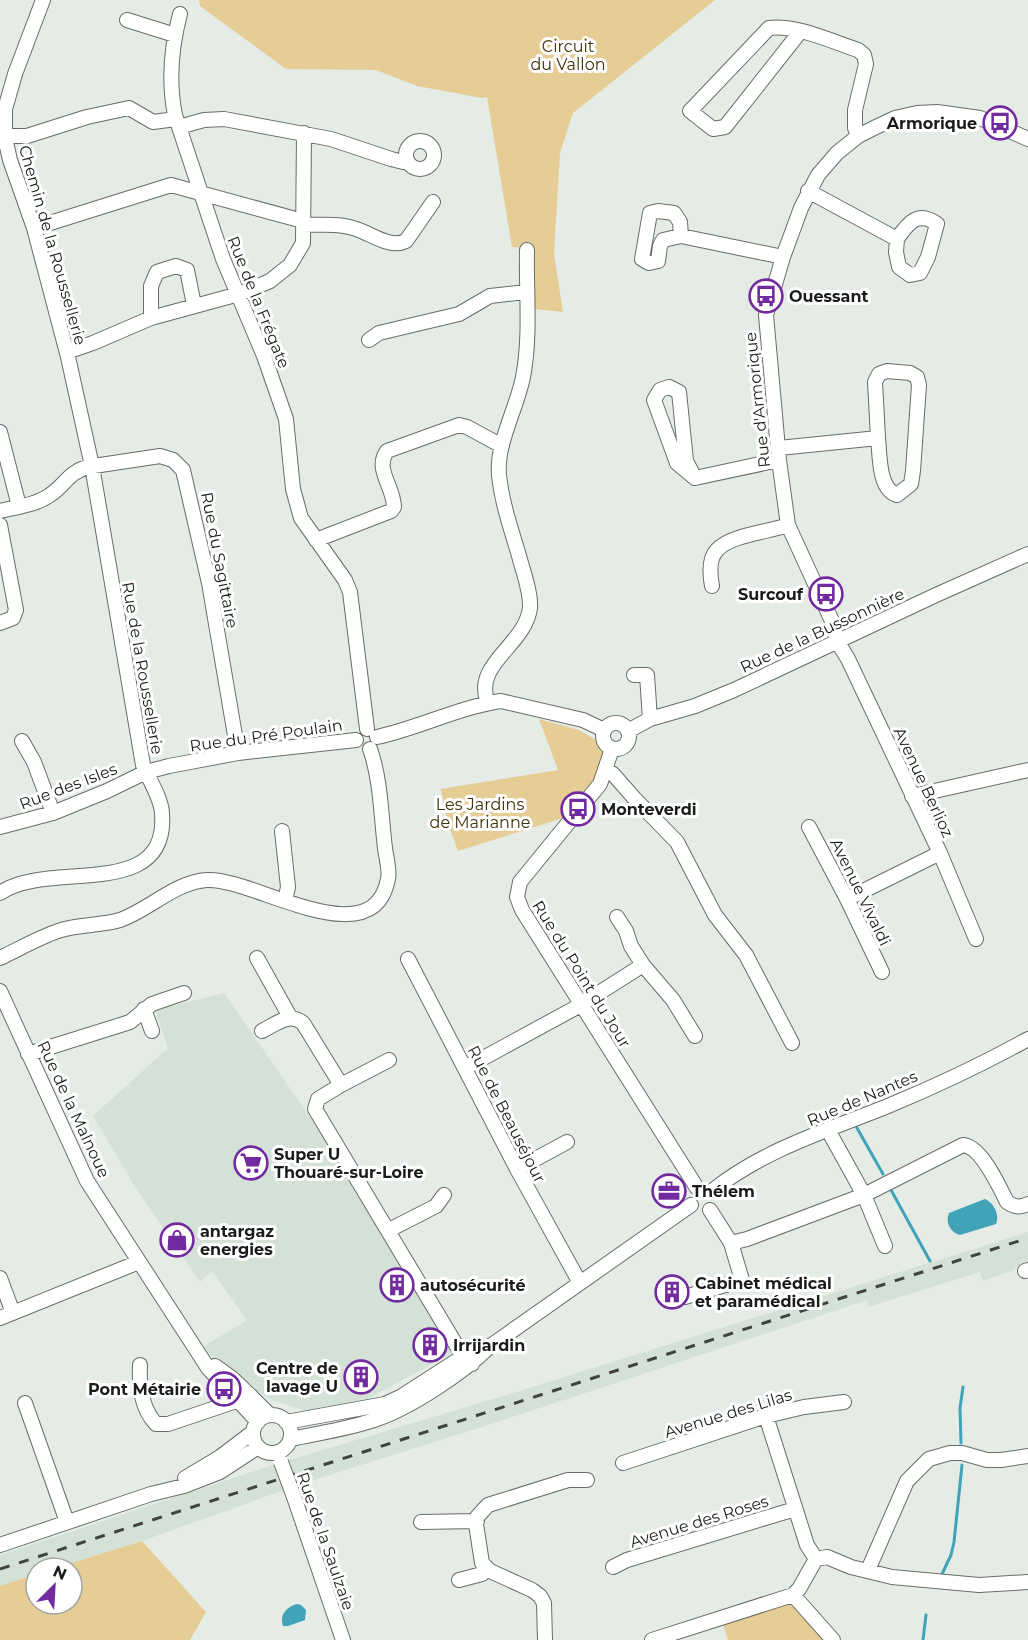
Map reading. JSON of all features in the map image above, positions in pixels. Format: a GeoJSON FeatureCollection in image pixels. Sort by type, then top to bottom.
{"type":"FeatureCollection","features":[{"type":"Feature","properties":{"kind":"street","name":"Chemin de la Roussellerie"},"geometry":{"type":"LineString","coordinates":[[43,0],[15,74],[5,110],[3,139],[34,228],[67,352],[92,466]]}},
{"type":"Feature","properties":{"kind":"street","name":"Rue de la Frégate"},"geometry":{"type":"LineString","coordinates":[[180,14],[170,67],[170,92],[177,123],[223,259],[264,356],[286,419],[293,489],[302,518],[345,580],[350,592],[371,738]]}},
{"type":"Feature","properties":{"kind":"street"},"geometry":{"type":"LineString","coordinates":[[127,20],[175,35]]}},
{"type":"Feature","properties":{"kind":"street"},"geometry":{"type":"LineString","coordinates":[[800,32],[724,127],[713,129],[690,111],[769,28],[779,27],[800,32],[858,50],[864,55],[866,64],[855,110],[855,128],[858,136]]}},
{"type":"Feature","properties":{"kind":"street"},"geometry":{"type":"LineString","coordinates":[[3,139],[27,136],[87,117],[129,108],[153,122],[224,120],[331,139],[391,159],[407,161]]}},
{"type":"Feature","properties":{"kind":"street","name":"Rue d'Armorique"},"geometry":{"type":"LineString","coordinates":[[837,641],[832,621],[788,525],[766,315],[783,257],[808,191],[837,153],[858,136],[895,118],[917,113],[937,112],[980,118],[1028,139]]}},
{"type":"Feature","properties":{"kind":"street"},"geometry":{"type":"LineString","coordinates":[[67,352],[151,318],[239,294],[270,281],[290,265],[303,243],[304,133]]}},
{"type":"Feature","properties":{"kind":"street"},"geometry":{"type":"LineString","coordinates":[[34,228],[171,185],[303,223],[343,226],[392,244],[400,244],[406,241],[434,202]]}},
{"type":"Feature","properties":{"kind":"street"},"geometry":{"type":"LineString","coordinates":[[808,191],[897,239]]}},
{"type":"Feature","properties":{"kind":"street"},"geometry":{"type":"LineString","coordinates":[[681,237],[783,257]]}},
{"type":"Feature","properties":{"kind":"street"},"geometry":{"type":"LineString","coordinates":[[488,703],[484,694],[484,683],[488,672],[512,644],[526,623],[530,606],[526,580],[503,498],[499,472],[502,446],[523,378],[529,336],[526,250]]}},
{"type":"Feature","properties":{"kind":"street"},"geometry":{"type":"LineString","coordinates":[[151,318],[151,286],[157,272],[176,266],[187,270],[194,305]]}},
{"type":"Feature","properties":{"kind":"street"},"geometry":{"type":"LineString","coordinates":[[369,340],[379,333],[459,314],[489,296],[526,292]]}},
{"type":"Feature","properties":{"kind":"street"},"geometry":{"type":"LineString","coordinates":[[887,371],[909,373],[917,377],[919,385],[911,484],[897,495],[891,493],[884,482],[878,438],[875,382],[879,374],[887,371]]}},
{"type":"Feature","properties":{"kind":"street"},"geometry":{"type":"LineString","coordinates":[[669,387],[679,393],[686,461],[695,478],[677,463],[670,447],[654,400],[660,390],[669,387]]}},
{"type":"Feature","properties":{"kind":"street"},"geometry":{"type":"LineString","coordinates":[[316,540],[391,511],[394,507],[394,500],[381,465],[382,458],[387,451],[459,425],[502,446]]}},
{"type":"Feature","properties":{"kind":"street"},"geometry":{"type":"LineString","coordinates":[[0,432],[19,506]]}},
{"type":"Feature","properties":{"kind":"street"},"geometry":{"type":"LineString","coordinates":[[695,478],[779,454],[878,438]]}},
{"type":"Feature","properties":{"kind":"street","name":"Rue du Sagittaire"},"geometry":{"type":"LineString","coordinates":[[0,511],[43,500],[69,476],[78,470],[92,466],[160,456],[173,460],[183,470],[209,583],[237,753]]}},
{"type":"Feature","properties":{"kind":"street","name":"Rue de la Roussellerie"},"geometry":{"type":"LineString","coordinates":[[0,893],[23,882],[130,869],[144,862],[160,840],[163,811],[146,772],[92,466]]}},
{"type":"Feature","properties":{"kind":"street"},"geometry":{"type":"LineString","coordinates":[[0,525],[16,610],[13,618],[0,623]]}},
{"type":"Feature","properties":{"kind":"street"},"geometry":{"type":"LineString","coordinates":[[712,586],[709,570],[716,550],[729,542],[788,525]]}},
{"type":"Feature","properties":{"kind":"street","name":"Rue de la Bussonnière"},"geometry":{"type":"LineString","coordinates":[[628,731],[650,719],[695,706],[1028,555]]}},
{"type":"Feature","properties":{"kind":"street","name":"Avenue Berlioz"},"geometry":{"type":"LineString","coordinates":[[837,641],[848,659],[940,853],[976,939]]}},
{"type":"Feature","properties":{"kind":"street"},"geometry":{"type":"LineString","coordinates":[[634,675],[647,675],[650,719]]}},
{"type":"Feature","properties":{"kind":"street"},"geometry":{"type":"LineString","coordinates":[[0,958],[58,931],[120,920],[190,883],[205,880],[220,880],[242,885],[285,901],[331,914],[355,914],[373,907],[383,893],[388,877],[371,738],[501,701],[583,720],[603,730]]}},
{"type":"Feature","properties":{"kind":"street"},"geometry":{"type":"LineString","coordinates":[[614,723],[622,725],[628,731],[628,739],[624,747],[612,749],[603,742],[603,730],[614,723]]}},
{"type":"Feature","properties":{"kind":"street","name":"Rue du Pré Poulain"},"geometry":{"type":"LineString","coordinates":[[146,772],[237,753],[356,740],[361,748],[371,738]]}},
{"type":"Feature","properties":{"kind":"street"},"geometry":{"type":"LineString","coordinates":[[22,741],[34,762],[52,813]]}},
{"type":"Feature","properties":{"kind":"street","name":"Rue du Point du Jour"},"geometry":{"type":"LineString","coordinates":[[612,749],[600,784],[520,882],[517,897],[522,910],[697,1188]]}},
{"type":"Feature","properties":{"kind":"street"},"geometry":{"type":"LineString","coordinates":[[606,770],[613,774],[677,842],[711,918],[746,955],[792,1043]]}},
{"type":"Feature","properties":{"kind":"street"},"geometry":{"type":"LineString","coordinates":[[912,796],[1028,770]]}},
{"type":"Feature","properties":{"kind":"street","name":"Rue des Isles"},"geometry":{"type":"LineString","coordinates":[[0,828],[52,813],[107,791],[146,772]]}},
{"type":"Feature","properties":{"kind":"street","name":"Avenue Vivaldi"},"geometry":{"type":"LineString","coordinates":[[809,827],[882,972]]}},
{"type":"Feature","properties":{"kind":"street"},"geometry":{"type":"LineString","coordinates":[[282,831],[288,887],[285,901]]}},
{"type":"Feature","properties":{"kind":"street"},"geometry":{"type":"LineString","coordinates":[[847,899],[940,853]]}},
{"type":"Feature","properties":{"kind":"street"},"geometry":{"type":"LineString","coordinates":[[617,917],[627,932],[631,946],[643,966],[672,1000],[695,1036]]}},
{"type":"Feature","properties":{"kind":"street"},"geometry":{"type":"LineString","coordinates":[[257,958],[290,1017]]}},
{"type":"Feature","properties":{"kind":"street","name":"Rue de Beauséjour"},"geometry":{"type":"LineString","coordinates":[[408,959],[517,1169],[580,1283]]}},
{"type":"Feature","properties":{"kind":"street"},"geometry":{"type":"LineString","coordinates":[[465,1068],[581,1004],[643,966]]}},
{"type":"Feature","properties":{"kind":"street","name":"Rue de la Malnoue"},"geometry":{"type":"LineString","coordinates":[[0,991],[87,1181],[208,1368],[244,1398],[260,1423]]}},
{"type":"Feature","properties":{"kind":"street"},"geometry":{"type":"LineString","coordinates":[[28,1054],[130,1022],[152,1004],[184,993]]}},
{"type":"Feature","properties":{"kind":"street"},"geometry":{"type":"LineString","coordinates":[[144,1010],[152,1031]]}},
{"type":"Feature","properties":{"kind":"street"},"geometry":{"type":"LineString","coordinates":[[262,1031],[290,1017],[297,1017],[341,1084]]}},
{"type":"Feature","properties":{"kind":"street","name":"Rue de Nantes"},"geometry":{"type":"LineString","coordinates":[[712,1191],[769,1155],[949,1079],[1028,1039]]}},
{"type":"Feature","properties":{"kind":"street"},"geometry":{"type":"LineString","coordinates":[[389,1060],[341,1084],[318,1099],[315,1109],[468,1360]]}},
{"type":"Feature","properties":{"kind":"street"},"geometry":{"type":"LineString","coordinates":[[828,1130],[864,1195],[885,1246]]}},
{"type":"Feature","properties":{"kind":"street"},"geometry":{"type":"LineString","coordinates":[[517,1169],[567,1142]]}},
{"type":"Feature","properties":{"kind":"street"},"geometry":{"type":"LineString","coordinates":[[731,1243],[864,1195],[958,1146],[969,1146],[980,1155],[1007,1202],[1021,1207],[1028,1204]]}},
{"type":"Feature","properties":{"kind":"street"},"geometry":{"type":"LineString","coordinates":[[286,1422],[385,1404],[402,1396],[489,1347],[687,1208],[697,1188],[705,1187],[712,1191],[714,1203],[710,1210],[706,1212],[687,1208]]}},
{"type":"Feature","properties":{"kind":"street"},"geometry":{"type":"LineString","coordinates":[[389,1230],[436,1206],[444,1195]]}},
{"type":"Feature","properties":{"kind":"street"},"geometry":{"type":"LineString","coordinates":[[685,1297],[742,1280],[731,1243],[710,1210]]}},
{"type":"Feature","properties":{"kind":"street"},"geometry":{"type":"LineString","coordinates":[[0,1278],[6,1315],[139,1262]]}},
{"type":"Feature","properties":{"kind":"street"},"geometry":{"type":"LineString","coordinates":[[291,1439],[376,1420],[398,1410],[468,1360]]}},
{"type":"Feature","properties":{"kind":"street"},"geometry":{"type":"LineString","coordinates":[[140,1365],[139,1386],[147,1415],[156,1424],[168,1424],[244,1398]]}},
{"type":"Feature","properties":{"kind":"street","name":"Avenue des Lilas"},"geometry":{"type":"LineString","coordinates":[[623,1463],[766,1416],[804,1407],[843,1402]]}},
{"type":"Feature","properties":{"kind":"street"},"geometry":{"type":"LineString","coordinates":[[25,1403],[67,1522]]}},
{"type":"Feature","properties":{"kind":"street"},"geometry":{"type":"LineString","coordinates":[[766,1416],[807,1545],[816,1559]]}},
{"type":"Feature","properties":{"kind":"street"},"geometry":{"type":"LineString","coordinates":[[151,1494],[220,1457],[260,1423],[279,1417],[286,1422],[291,1439],[280,1457],[258,1447],[253,1439],[260,1423]]}},
{"type":"Feature","properties":{"kind":"street"},"geometry":{"type":"LineString","coordinates":[[0,1545],[220,1472],[258,1447]]}},
{"type":"Feature","properties":{"kind":"street"},"geometry":{"type":"LineString","coordinates":[[868,1570],[907,1481],[929,1459],[950,1453],[962,1453],[987,1460],[1001,1461],[1028,1456]]}},
{"type":"Feature","properties":{"kind":"street","name":"Rue de la Saulzaie"},"geometry":{"type":"LineString","coordinates":[[280,1457],[343,1640]]}},
{"type":"Feature","properties":{"kind":"street"},"geometry":{"type":"LineString","coordinates":[[545,1640],[544,1603],[540,1596],[487,1569],[482,1563],[477,1521],[481,1510],[488,1505],[568,1480],[587,1480]]}},
{"type":"Feature","properties":{"kind":"street","name":"Avenue des Roses"},"geometry":{"type":"LineString","coordinates":[[614,1567],[627,1560],[795,1509]]}},
{"type":"Feature","properties":{"kind":"street"},"geometry":{"type":"LineString","coordinates":[[421,1522],[477,1521]]}},
{"type":"Feature","properties":{"kind":"street"},"geometry":{"type":"LineString","coordinates":[[816,1559],[827,1557],[851,1567],[892,1576],[979,1585],[1028,1582]]}},
{"type":"Feature","properties":{"kind":"street"},"geometry":{"type":"LineString","coordinates":[[652,1640],[793,1595],[799,1589],[816,1559]]}},
{"type":"Feature","properties":{"kind":"street"},"geometry":{"type":"LineString","coordinates":[[459,1580],[482,1574],[487,1569]]}},
{"type":"Feature","properties":{"kind":"street"},"geometry":{"type":"LineString","coordinates":[[793,1595],[833,1640]]}},
{"type":"Feature","properties":{"kind":"shaded area"},"geometry":{"type":"Polygon","coordinates":[[[224,993],[350,1175],[456,1351],[367,1399],[306,1411],[267,1398],[217,1361],[203,1347],[247,1320],[212,1271],[200,1282],[134,1185],[93,1116],[168,1048],[155,1010],[224,993]]]}},
{"type":"Feature","properties":{"kind":"shaded area"},"geometry":{"type":"Polygon","coordinates":[[[1028,1232],[1028,1264],[1014,1268],[1015,1270],[983,1281],[980,1272],[868,1307],[867,1300],[301,1484],[84,1559],[84,1556],[24,1556],[24,1578],[0,1586],[0,1555],[276,1464],[510,1394],[1028,1232]]]}},
{"type":"Feature","properties":{"kind":"green space","name":"Circuit du Vallon"},"geometry":{"type":"Polygon","coordinates":[[[199,0],[715,0],[573,113],[560,153],[554,254],[563,312],[534,309],[531,248],[512,247],[487,97],[417,86],[376,70],[286,69],[200,6],[199,0]]]}},
{"type":"Feature","properties":{"kind":"green space","name":"Les Jardins de Marianne"},"geometry":{"type":"Polygon","coordinates":[[[539,719],[579,730],[603,744],[605,750],[594,779],[586,792],[563,818],[458,851],[447,821],[441,789],[558,770],[539,719]]]}},
{"type":"Feature","properties":{"kind":"green space"},"geometry":{"type":"Polygon","coordinates":[[[142,1541],[206,1612],[190,1640],[0,1640],[0,1586],[24,1578],[24,1616],[84,1616],[84,1559],[142,1541]]]}},
{"type":"Feature","properties":{"kind":"green space"},"geometry":{"type":"Polygon","coordinates":[[[793,1602],[827,1640],[728,1640],[723,1624],[793,1602]]]}},
{"type":"Feature","properties":{"kind":"water"},"geometry":{"type":"Polygon","coordinates":[[[985,1199],[995,1210],[996,1224],[960,1235],[956,1234],[948,1223],[949,1213],[985,1199]]]}},
{"type":"Feature","properties":{"kind":"water"},"geometry":{"type":"Polygon","coordinates":[[[297,1604],[306,1610],[305,1620],[283,1626],[282,1618],[285,1612],[297,1604]]]}},
{"type":"Feature","properties":{"kind":"waterway"},"geometry":{"type":"LineString","coordinates":[[857,1128],[883,1174]]}},
{"type":"Feature","properties":{"kind":"waterway"},"geometry":{"type":"LineString","coordinates":[[891,1190],[930,1261]]}},
{"type":"Feature","properties":{"kind":"waterway"},"geometry":{"type":"LineString","coordinates":[[961,1443],[960,1408],[963,1387]]}},
{"type":"Feature","properties":{"kind":"waterway"},"geometry":{"type":"LineString","coordinates":[[942,1574],[954,1542],[962,1465]]}},
{"type":"Feature","properties":{"kind":"waterway"},"geometry":{"type":"LineString","coordinates":[[923,1640],[926,1615]]}},
{"type":"Feature","properties":{"kind":"railway"},"geometry":{"type":"LineString","coordinates":[[0,1569],[1028,1238]]}},
{"type":"Feature","properties":{"kind":"place","name":"Armorique"},"geometry":{"type":"Point","coordinates":[1000,123]}},
{"type":"Feature","properties":{"kind":"place","name":"Ouessant"},"geometry":{"type":"Point","coordinates":[766,296]}},
{"type":"Feature","properties":{"kind":"place","name":"Surcouf"},"geometry":{"type":"Point","coordinates":[826,594]}},
{"type":"Feature","properties":{"kind":"place","name":"Monteverdi"},"geometry":{"type":"Point","coordinates":[578,809]}},
{"type":"Feature","properties":{"kind":"place","name":"Super U Thouaré-sur-Loire"},"geometry":{"type":"Point","coordinates":[251,1163]}},
{"type":"Feature","properties":{"kind":"place","name":"Thélem"},"geometry":{"type":"Point","coordinates":[669,1191]}},
{"type":"Feature","properties":{"kind":"place","name":"antargaz energies"},"geometry":{"type":"Point","coordinates":[177,1240]}},
{"type":"Feature","properties":{"kind":"place","name":"autosécurité"},"geometry":{"type":"Point","coordinates":[397,1285]}},
{"type":"Feature","properties":{"kind":"place","name":"Cabinet médical et paramédical"},"geometry":{"type":"Point","coordinates":[672,1292]}},
{"type":"Feature","properties":{"kind":"place","name":"Irrijardin"},"geometry":{"type":"Point","coordinates":[430,1345]}},
{"type":"Feature","properties":{"kind":"place","name":"Centre de lavage U"},"geometry":{"type":"Point","coordinates":[361,1377]}},
{"type":"Feature","properties":{"kind":"place","name":"Pont Métairie"},"geometry":{"type":"Point","coordinates":[224,1389]}}]}
